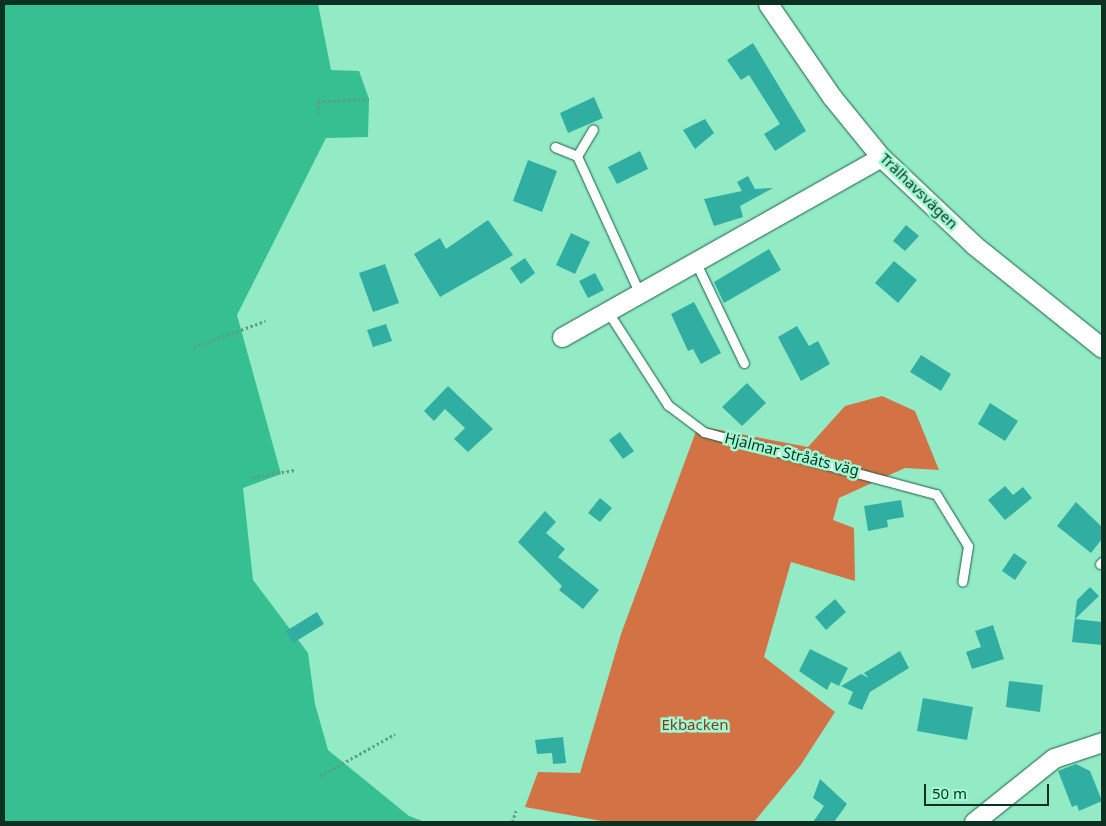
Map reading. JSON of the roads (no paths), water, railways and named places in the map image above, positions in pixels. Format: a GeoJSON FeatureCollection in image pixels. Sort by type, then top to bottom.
{"type":"FeatureCollection","features":[{"type":"Feature","properties":{"kind":"street","name":"Trälhavsvägen"},"geometry":{"type":"LineString","coordinates":[[768,4],[832,97],[881,157],[974,245],[1102,348]]}},
{"type":"Feature","properties":{"kind":"street"},"geometry":{"type":"LineString","coordinates":[[562,337],[881,157]]}},
{"type":"Feature","properties":{"kind":"street"},"geometry":{"type":"LineString","coordinates":[[974,822],[1054,758],[1102,742]]}},
{"type":"Feature","properties":{"kind":"lane"},"geometry":{"type":"LineString","coordinates":[[577,156],[593,129]]}},
{"type":"Feature","properties":{"kind":"lane"},"geometry":{"type":"LineString","coordinates":[[554,147],[577,156],[640,294]]}},
{"type":"Feature","properties":{"kind":"lane"},"geometry":{"type":"LineString","coordinates":[[696,263],[744,363]]}},
{"type":"Feature","properties":{"kind":"lane","name":"Hjalmar Strååts väg"},"geometry":{"type":"LineString","coordinates":[[608,312],[668,405],[704,432],[936,494],[968,546],[962,582]]}},
{"type":"Feature","properties":{"kind":"park label","name":"Ekbacken"},"geometry":{"type":"Point","coordinates":[695,725]}}]}
